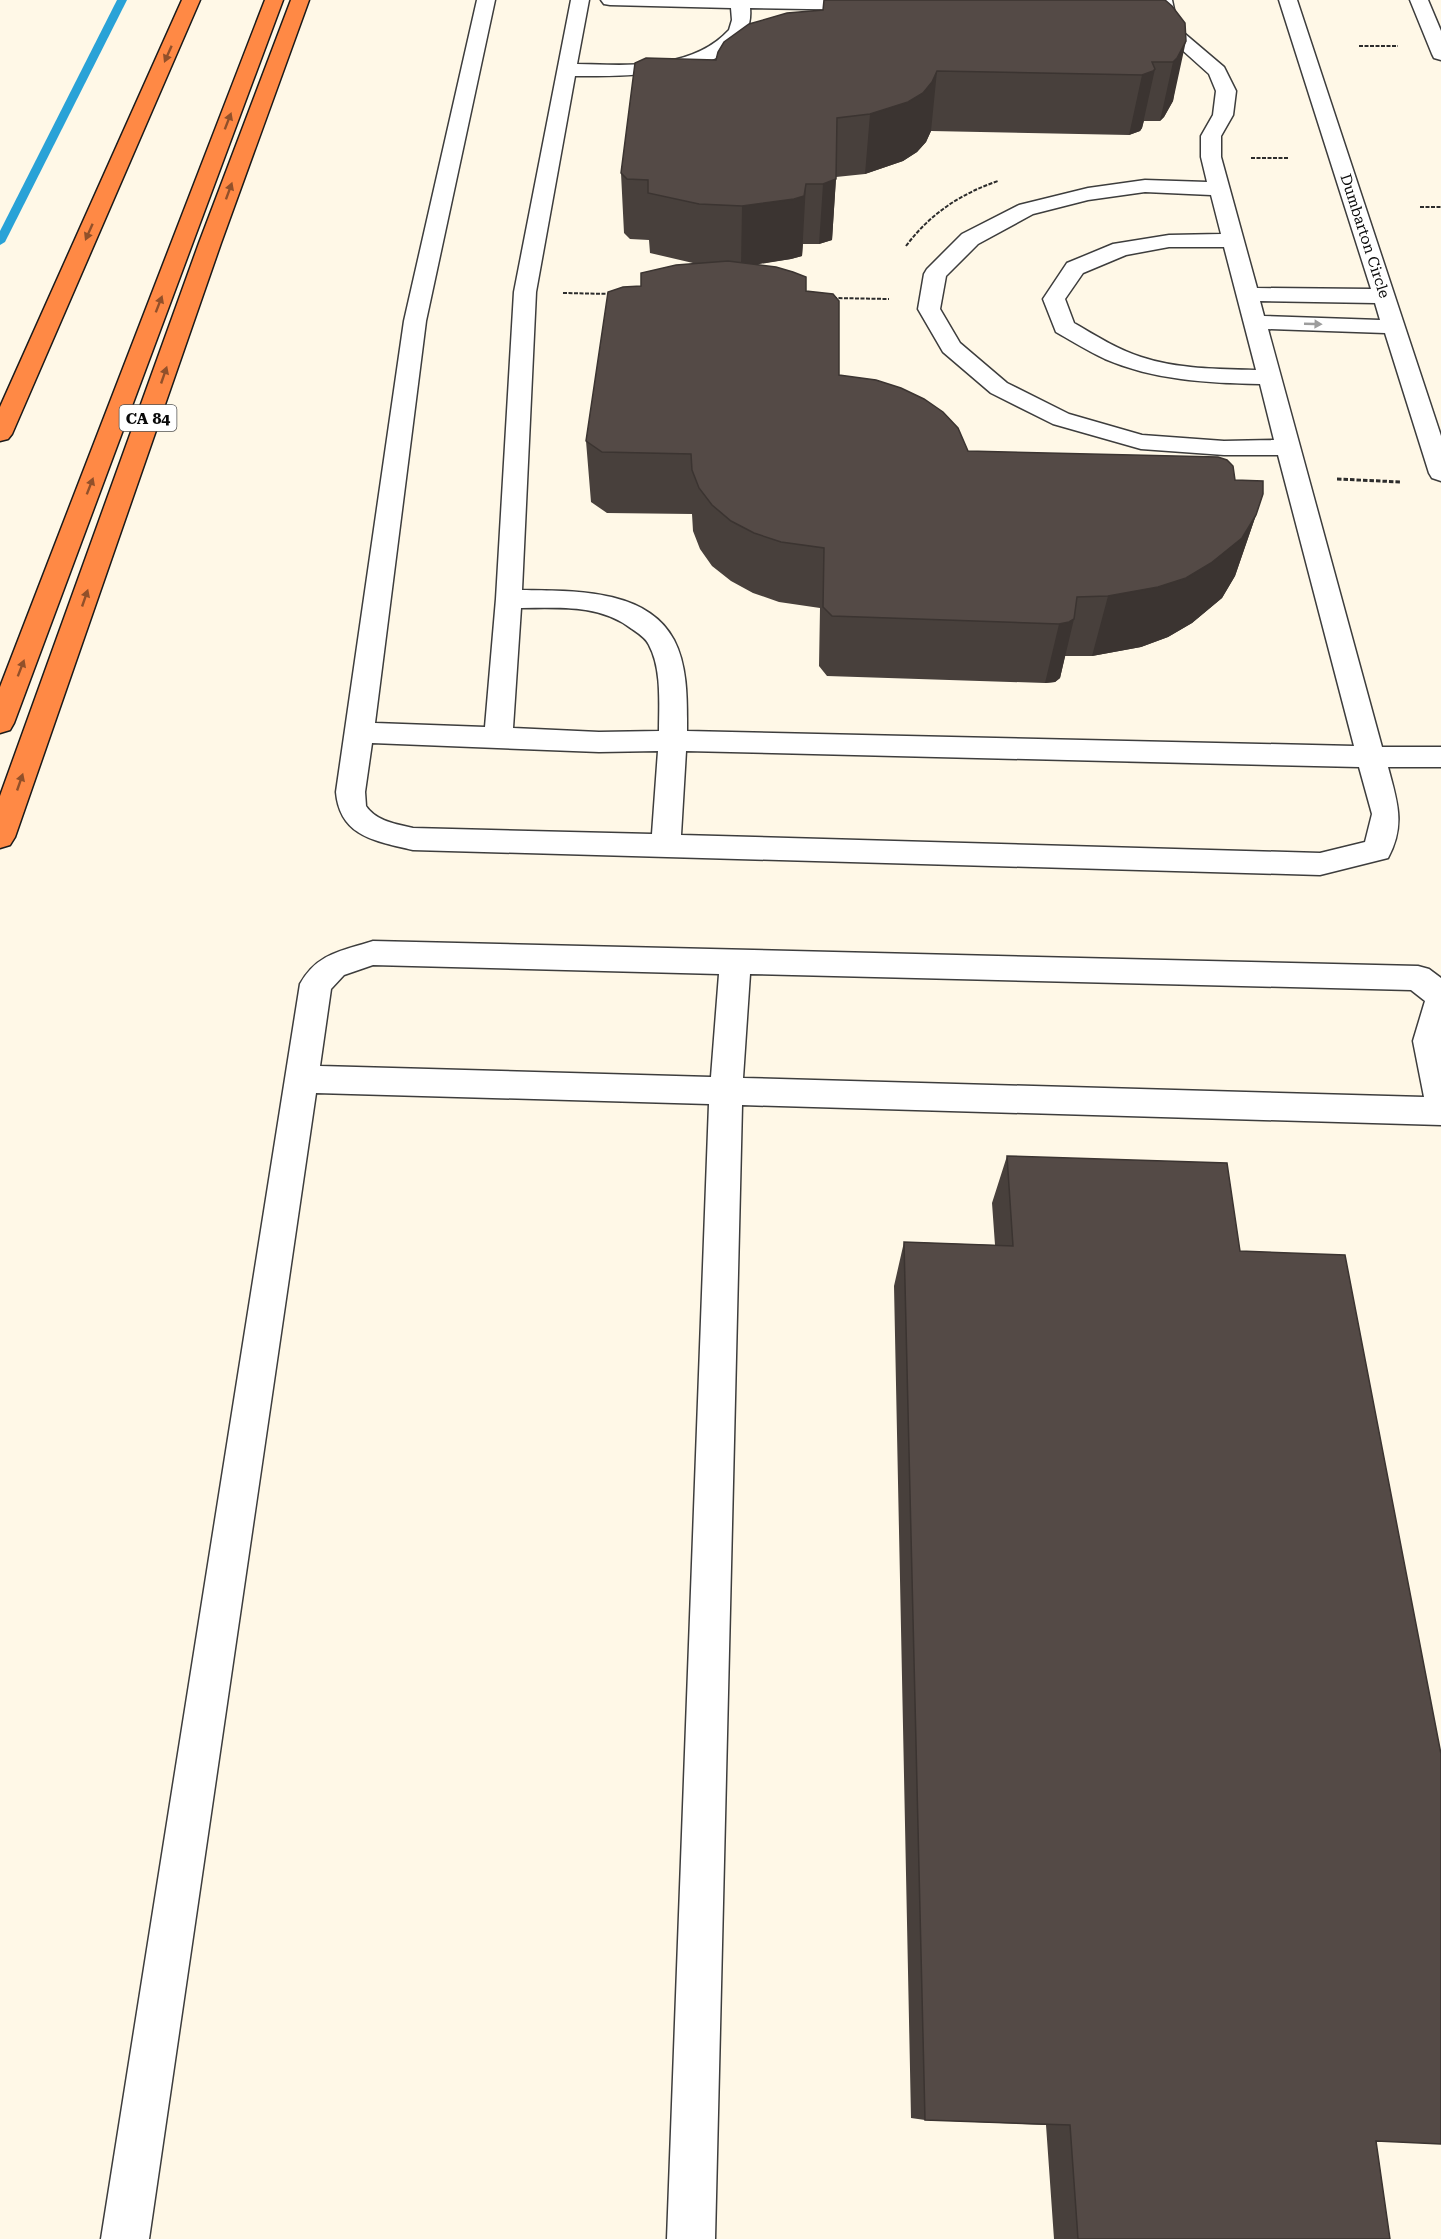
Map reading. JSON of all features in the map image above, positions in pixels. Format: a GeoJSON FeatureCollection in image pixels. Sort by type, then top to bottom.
{"type":"FeatureCollection","features":[{"type":"Feature","properties":{"kind":"highway"},"geometry":{"type":"LineString","coordinates":[[0,434],[191,0]]}},
{"type":"Feature","properties":{"kind":"highway","name":"CA 84"},"geometry":{"type":"LineString","coordinates":[[0,723],[274,0]]}},
{"type":"Feature","properties":{"kind":"highway","name":"CA 84"},"geometry":{"type":"LineString","coordinates":[[0,837],[206,254],[300,0]]}},
{"type":"Feature","properties":{"kind":"street"},"geometry":{"type":"LineString","coordinates":[[486,0],[415,321],[360,734],[349,799],[354,815],[368,827],[412,839],[1320,864],[1378,850],[1386,814],[1211,157],[1211,136],[1223,115],[1226,91],[1217,71],[1169,30],[1157,8]]}},
{"type":"Feature","properties":{"kind":"street"},"geometry":{"type":"LineString","coordinates":[[498,737],[509,599],[525,292],[580,0]]}},
{"type":"Feature","properties":{"kind":"street"},"geometry":{"type":"LineString","coordinates":[[610,0],[882,5]]}},
{"type":"Feature","properties":{"kind":"street","name":"Dumbarton Circle"},"geometry":{"type":"LineString","coordinates":[[1288,0],[1441,473]]}},
{"type":"Feature","properties":{"kind":"street"},"geometry":{"type":"LineString","coordinates":[[1419,0],[1441,54]]}},
{"type":"Feature","properties":{"kind":"street"},"geometry":{"type":"LineString","coordinates":[[566,70],[638,70],[666,67],[693,60],[716,50],[734,37],[741,24],[740,1]]}},
{"type":"Feature","properties":{"kind":"street"},"geometry":{"type":"LineString","coordinates":[[1219,189],[1145,186],[1088,194],[1026,209],[970,239],[935,274],[929,309],[951,347],[999,388],[1061,419],[1141,442],[1224,448],[1288,447]]}},
{"type":"Feature","properties":{"kind":"street"},"geometry":{"type":"LineString","coordinates":[[1233,240],[1169,241],[1121,249],[1075,268],[1054,299],[1064,327],[1115,355],[1167,370],[1210,376],[1269,376]]}},
{"type":"Feature","properties":{"kind":"street"},"geometry":{"type":"LineString","coordinates":[[1247,294],[1384,296]]}},
{"type":"Feature","properties":{"kind":"street"},"geometry":{"type":"LineString","coordinates":[[1255,322],[1394,327]]}},
{"type":"Feature","properties":{"kind":"street"},"geometry":{"type":"LineString","coordinates":[[509,599],[582,601],[610,605],[635,616],[660,640],[669,666],[672,741],[666,845]]}},
{"type":"Feature","properties":{"kind":"street"},"geometry":{"type":"LineString","coordinates":[[360,734],[599,742],[672,741],[1441,757]]}},
{"type":"Feature","properties":{"kind":"street"},"geometry":{"type":"LineString","coordinates":[[125,2239],[316,984],[333,966],[373,952],[735,963],[1418,978],[1441,996]]}},
{"type":"Feature","properties":{"kind":"street"},"geometry":{"type":"LineString","coordinates":[[692,2239],[726,1092],[735,963]]}},
{"type":"Feature","properties":{"kind":"street"},"geometry":{"type":"LineString","coordinates":[[1441,1000],[1429,1041],[1441,1100]]}},
{"type":"Feature","properties":{"kind":"street"},"geometry":{"type":"LineString","coordinates":[[301,1079],[1441,1112]]}},
{"type":"Feature","properties":{"kind":"path"},"geometry":{"type":"LineString","coordinates":[[1359,46],[1404,46]]}},
{"type":"Feature","properties":{"kind":"path"},"geometry":{"type":"LineString","coordinates":[[1245,158],[1289,158]]}},
{"type":"Feature","properties":{"kind":"path"},"geometry":{"type":"LineString","coordinates":[[1420,207],[1441,207]]}},
{"type":"Feature","properties":{"kind":"path"},"geometry":{"type":"LineString","coordinates":[[525,292],[612,294]]}},
{"type":"Feature","properties":{"kind":"path"},"geometry":{"type":"LineString","coordinates":[[832,298],[889,299]]}},
{"type":"Feature","properties":{"kind":"path"},"geometry":{"type":"LineString","coordinates":[[1329,478],[1408,482]]}},
{"type":"Feature","properties":{"kind":"building"},"geometry":{"type":"Polygon","coordinates":[[[824,0],[1165,0],[1185,23],[1186,41],[1173,62],[1152,62],[1155,69],[1142,75],[937,71],[923,93],[908,102],[870,114],[837,118],[836,179],[823,184],[806,184],[804,196],[794,199],[742,206],[699,204],[648,193],[648,180],[627,179],[621,173],[635,63],[646,58],[716,60],[724,42],[749,24],[787,13],[823,10],[824,0]]]}},
{"type":"Feature","properties":{"kind":"building"},"geometry":{"type":"Polygon","coordinates":[[[728,261],[776,267],[793,272],[806,277],[806,291],[833,294],[839,301],[839,375],[876,380],[924,399],[943,412],[958,428],[968,451],[1218,457],[1227,460],[1233,466],[1235,480],[1263,481],[1263,494],[1256,515],[1242,538],[1211,563],[1186,578],[1158,587],[1108,596],[1077,597],[1074,619],[1069,622],[1059,624],[832,616],[823,607],[824,548],[781,542],[754,533],[731,521],[712,505],[699,488],[692,470],[691,454],[602,452],[586,441],[608,292],[623,287],[641,286],[641,273],[676,265],[728,261]]]}},
{"type":"Feature","properties":{"kind":"building"},"geometry":{"type":"Polygon","coordinates":[[[1007,1156],[1227,1163],[1240,1251],[1345,1255],[1441,1754],[1441,2144],[1376,2141],[1390,2239],[1078,2239],[1070,2125],[925,2120],[904,1242],[1013,1246],[1007,1156]]]}},
{"type":"Feature","properties":{"kind":"waterway"},"geometry":{"type":"LineString","coordinates":[[0,242],[122,0]]}}]}
